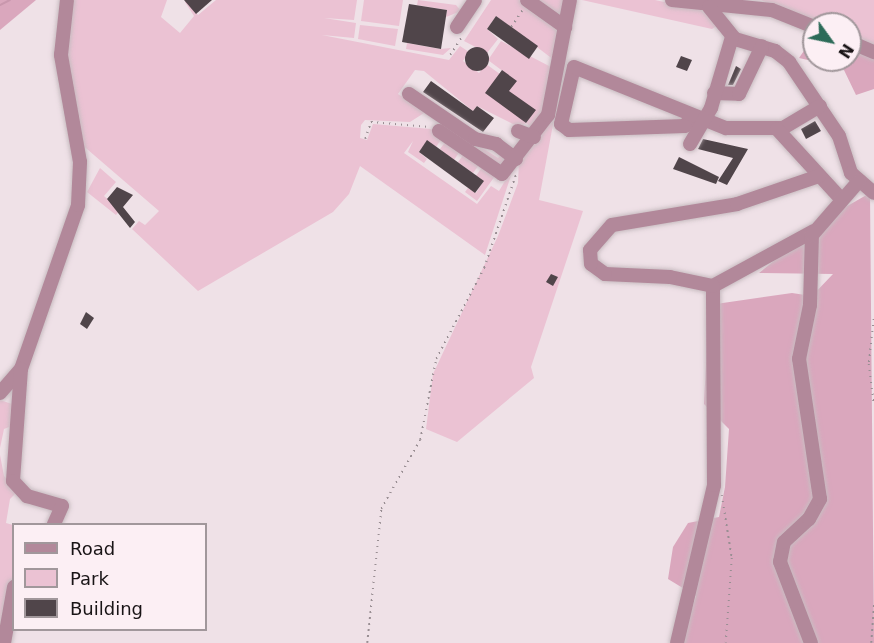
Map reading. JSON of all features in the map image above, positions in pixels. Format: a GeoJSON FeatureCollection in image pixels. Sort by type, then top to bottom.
{"type":"FeatureCollection","features":[{"type":"Feature","properties":{"kind":"street"},"geometry":{"type":"LineString","coordinates":[[55,523],[62,506],[27,496],[13,481],[21,369],[78,205],[80,162],[61,55],[67,0]]}},
{"type":"Feature","properties":{"kind":"street"},"geometry":{"type":"LineString","coordinates":[[457,27],[475,0]]}},
{"type":"Feature","properties":{"kind":"street"},"geometry":{"type":"LineString","coordinates":[[439,131],[502,174],[516,159],[527,131],[548,115],[553,65],[565,27],[570,0]]}},
{"type":"Feature","properties":{"kind":"street"},"geometry":{"type":"LineString","coordinates":[[672,0],[709,7],[772,10],[802,22]]}},
{"type":"Feature","properties":{"kind":"street"},"geometry":{"type":"LineString","coordinates":[[527,1],[565,27]]}},
{"type":"Feature","properties":{"kind":"street"},"geometry":{"type":"LineString","coordinates":[[709,7],[732,37],[762,46],[789,62],[820,106],[859,181],[874,193]]}},
{"type":"Feature","properties":{"kind":"street"},"geometry":{"type":"LineString","coordinates":[[690,144],[698,118],[714,93],[732,37]]}},
{"type":"Feature","properties":{"kind":"street"},"geometry":{"type":"LineString","coordinates":[[714,93],[739,94],[762,46]]}},
{"type":"Feature","properties":{"kind":"street"},"geometry":{"type":"LineString","coordinates":[[698,118],[685,126],[569,130],[561,124],[574,67],[726,128],[777,129],[820,106]]}},
{"type":"Feature","properties":{"kind":"street"},"geometry":{"type":"LineString","coordinates":[[409,94],[475,139],[496,144],[516,159]]}},
{"type":"Feature","properties":{"kind":"street"},"geometry":{"type":"LineString","coordinates":[[777,129],[842,200]]}},
{"type":"Feature","properties":{"kind":"street"},"geometry":{"type":"LineString","coordinates":[[819,176],[737,204],[612,225],[590,250],[591,264],[605,274],[670,277],[713,286],[814,231],[859,181]]}},
{"type":"Feature","properties":{"kind":"street"},"geometry":{"type":"LineString","coordinates":[[812,643],[780,556],[784,542],[809,519],[820,499],[798,367],[814,231]]}},
{"type":"Feature","properties":{"kind":"street"},"geometry":{"type":"LineString","coordinates":[[677,643],[714,485],[713,286]]}},
{"type":"Feature","properties":{"kind":"street"},"geometry":{"type":"LineString","coordinates":[[0,393],[21,369]]}},
{"type":"Feature","properties":{"kind":"street"},"geometry":{"type":"LineString","coordinates":[[4,643],[12,598]]}},
{"type":"Feature","properties":{"kind":"path"},"geometry":{"type":"LineString","coordinates":[[511,27],[527,1]]}},
{"type":"Feature","properties":{"kind":"path"},"geometry":{"type":"LineString","coordinates":[[365,139],[371,122],[439,131]]}},
{"type":"Feature","properties":{"kind":"path"},"geometry":{"type":"LineString","coordinates":[[367,643],[381,509],[420,440],[436,358],[484,268],[516,183],[516,159]]}},
{"type":"Feature","properties":{"kind":"path"},"geometry":{"type":"LineString","coordinates":[[874,319],[869,364],[874,405]]}},
{"type":"Feature","properties":{"kind":"path"},"geometry":{"type":"LineString","coordinates":[[714,485],[728,510],[732,558],[726,643]]}},
{"type":"Feature","properties":{"kind":"path"},"geometry":{"type":"LineString","coordinates":[[871,643],[874,602]]}},
{"type":"Feature","properties":{"kind":"green space"},"geometry":{"type":"Polygon","coordinates":[[[72,0],[167,0],[161,17],[180,33],[194,16],[186,0],[198,15],[216,0],[357,0],[354,20],[324,18],[356,23],[354,38],[322,35],[449,60],[460,46],[469,52],[463,61],[479,73],[486,64],[511,82],[509,91],[516,81],[488,60],[501,41],[551,67],[546,108],[534,129],[526,123],[519,127],[477,106],[473,111],[424,71],[415,70],[398,94],[498,158],[502,154],[507,158],[503,167],[424,113],[410,122],[365,120],[361,125],[360,138],[367,140],[373,124],[431,129],[442,138],[436,147],[427,141],[419,152],[427,159],[424,163],[408,152],[413,141],[404,153],[477,204],[491,186],[499,191],[514,166],[485,255],[360,166],[349,194],[333,212],[198,291],[132,229],[139,221],[145,225],[159,211],[80,143],[65,55],[72,0]]]}},
{"type":"Feature","properties":{"kind":"green space"},"geometry":{"type":"Polygon","coordinates":[[[364,0],[403,0],[399,26],[361,21],[364,0]]]}},
{"type":"Feature","properties":{"kind":"green space"},"geometry":{"type":"Polygon","coordinates":[[[418,0],[456,5],[461,11],[446,17],[447,10],[417,5],[418,0]]]}},
{"type":"Feature","properties":{"kind":"green space"},"geometry":{"type":"Polygon","coordinates":[[[491,0],[519,0],[559,29],[554,60],[496,16],[487,29],[498,39],[487,53],[464,41],[491,0]]]}},
{"type":"Feature","properties":{"kind":"green space"},"geometry":{"type":"Polygon","coordinates":[[[539,0],[566,0],[562,18],[538,3],[539,0]]]}},
{"type":"Feature","properties":{"kind":"green space"},"geometry":{"type":"Polygon","coordinates":[[[576,0],[539,200],[583,211],[531,367],[534,378],[457,442],[426,429],[433,374],[498,236],[518,183],[519,160],[552,118],[576,0]]]}},
{"type":"Feature","properties":{"kind":"green space"},"geometry":{"type":"Polygon","coordinates":[[[582,0],[655,0],[701,10],[718,25],[712,29],[582,0]]]}},
{"type":"Feature","properties":{"kind":"green space"},"geometry":{"type":"Polygon","coordinates":[[[761,0],[874,0],[874,46],[862,41],[862,12],[802,12],[802,18],[761,0]]]}},
{"type":"Feature","properties":{"kind":"green space"},"geometry":{"type":"Polygon","coordinates":[[[360,25],[398,29],[395,46],[358,39],[360,25]]]}},
{"type":"Feature","properties":{"kind":"green space"},"geometry":{"type":"Polygon","coordinates":[[[407,43],[440,49],[451,48],[443,55],[406,49],[407,43]]]}},
{"type":"Feature","properties":{"kind":"green space"},"geometry":{"type":"Polygon","coordinates":[[[446,141],[460,151],[454,160],[440,149],[446,141]]]}},
{"type":"Feature","properties":{"kind":"green space"},"geometry":{"type":"Polygon","coordinates":[[[464,154],[479,165],[473,173],[458,162],[464,154]]]}},
{"type":"Feature","properties":{"kind":"green space"},"geometry":{"type":"Polygon","coordinates":[[[482,167],[495,176],[477,201],[465,192],[468,188],[476,193],[483,182],[476,176],[482,167]]]}},
{"type":"Feature","properties":{"kind":"green space"},"geometry":{"type":"Polygon","coordinates":[[[100,168],[116,182],[104,196],[120,210],[116,215],[87,192],[100,168]]]}},
{"type":"Feature","properties":{"kind":"green space"},"geometry":{"type":"Polygon","coordinates":[[[0,400],[15,405],[14,425],[4,429],[0,448],[0,400]]]}},
{"type":"Feature","properties":{"kind":"green space"},"geometry":{"type":"Polygon","coordinates":[[[0,455],[4,476],[18,491],[10,499],[6,523],[12,525],[12,592],[0,643],[0,455]]]}},
{"type":"Feature","properties":{"kind":"shaded area"},"geometry":{"type":"Polygon","coordinates":[[[0,0],[36,0],[0,30],[0,0]]]}},
{"type":"Feature","properties":{"kind":"shaded area"},"geometry":{"type":"Polygon","coordinates":[[[862,52],[874,57],[874,89],[856,95],[845,72],[862,72],[862,52]]]}},
{"type":"Feature","properties":{"kind":"shaded area"},"geometry":{"type":"Polygon","coordinates":[[[870,193],[874,643],[681,643],[696,596],[668,579],[673,547],[688,523],[719,517],[725,487],[729,429],[704,404],[709,305],[792,293],[812,296],[833,274],[759,273],[828,217],[870,193]]]}},
{"type":"Feature","properties":{"kind":"building"},"geometry":{"type":"Polygon","coordinates":[[[184,0],[212,0],[196,14],[184,0]]]}},
{"type":"Feature","properties":{"kind":"building"},"geometry":{"type":"Polygon","coordinates":[[[409,4],[447,10],[441,49],[402,42],[409,4]]]}},
{"type":"Feature","properties":{"kind":"building"},"geometry":{"type":"Polygon","coordinates":[[[496,16],[538,46],[529,59],[487,29],[496,16]]]}},
{"type":"Feature","properties":{"kind":"building"},"geometry":{"type":"Polygon","coordinates":[[[477,47],[485,51],[489,59],[485,67],[477,71],[469,67],[465,59],[469,51],[477,47]]]}},
{"type":"Feature","properties":{"kind":"building"},"geometry":{"type":"Polygon","coordinates":[[[681,56],[692,60],[687,71],[676,67],[681,56]]]}},
{"type":"Feature","properties":{"kind":"building"},"geometry":{"type":"Polygon","coordinates":[[[736,66],[741,69],[733,85],[728,85],[736,66]]]}},
{"type":"Feature","properties":{"kind":"building"},"geometry":{"type":"Polygon","coordinates":[[[502,70],[517,81],[509,91],[536,110],[526,123],[485,93],[502,70]]]}},
{"type":"Feature","properties":{"kind":"building"},"geometry":{"type":"Polygon","coordinates":[[[431,81],[473,111],[477,106],[494,118],[483,132],[423,92],[431,81]]]}},
{"type":"Feature","properties":{"kind":"building"},"geometry":{"type":"Polygon","coordinates":[[[815,121],[821,131],[806,139],[801,129],[815,121]]]}},
{"type":"Feature","properties":{"kind":"building"},"geometry":{"type":"Polygon","coordinates":[[[703,139],[748,149],[727,185],[718,181],[733,158],[698,149],[703,139]]]}},
{"type":"Feature","properties":{"kind":"building"},"geometry":{"type":"Polygon","coordinates":[[[427,140],[484,181],[475,193],[419,152],[427,140]]]}},
{"type":"Feature","properties":{"kind":"building"},"geometry":{"type":"Polygon","coordinates":[[[679,157],[719,177],[716,184],[673,169],[679,157]]]}},
{"type":"Feature","properties":{"kind":"building"},"geometry":{"type":"Polygon","coordinates":[[[117,187],[133,195],[123,207],[135,222],[130,228],[107,199],[117,187]]]}},
{"type":"Feature","properties":{"kind":"building"},"geometry":{"type":"Polygon","coordinates":[[[551,274],[558,277],[553,286],[546,282],[551,274]]]}},
{"type":"Feature","properties":{"kind":"building"},"geometry":{"type":"Polygon","coordinates":[[[86,312],[94,318],[87,329],[80,324],[86,312]]]}},
{"type":"Feature","properties":{"kind":"waterway"},"geometry":{"type":"LineString","coordinates":[[0,5],[10,0]]}}]}
